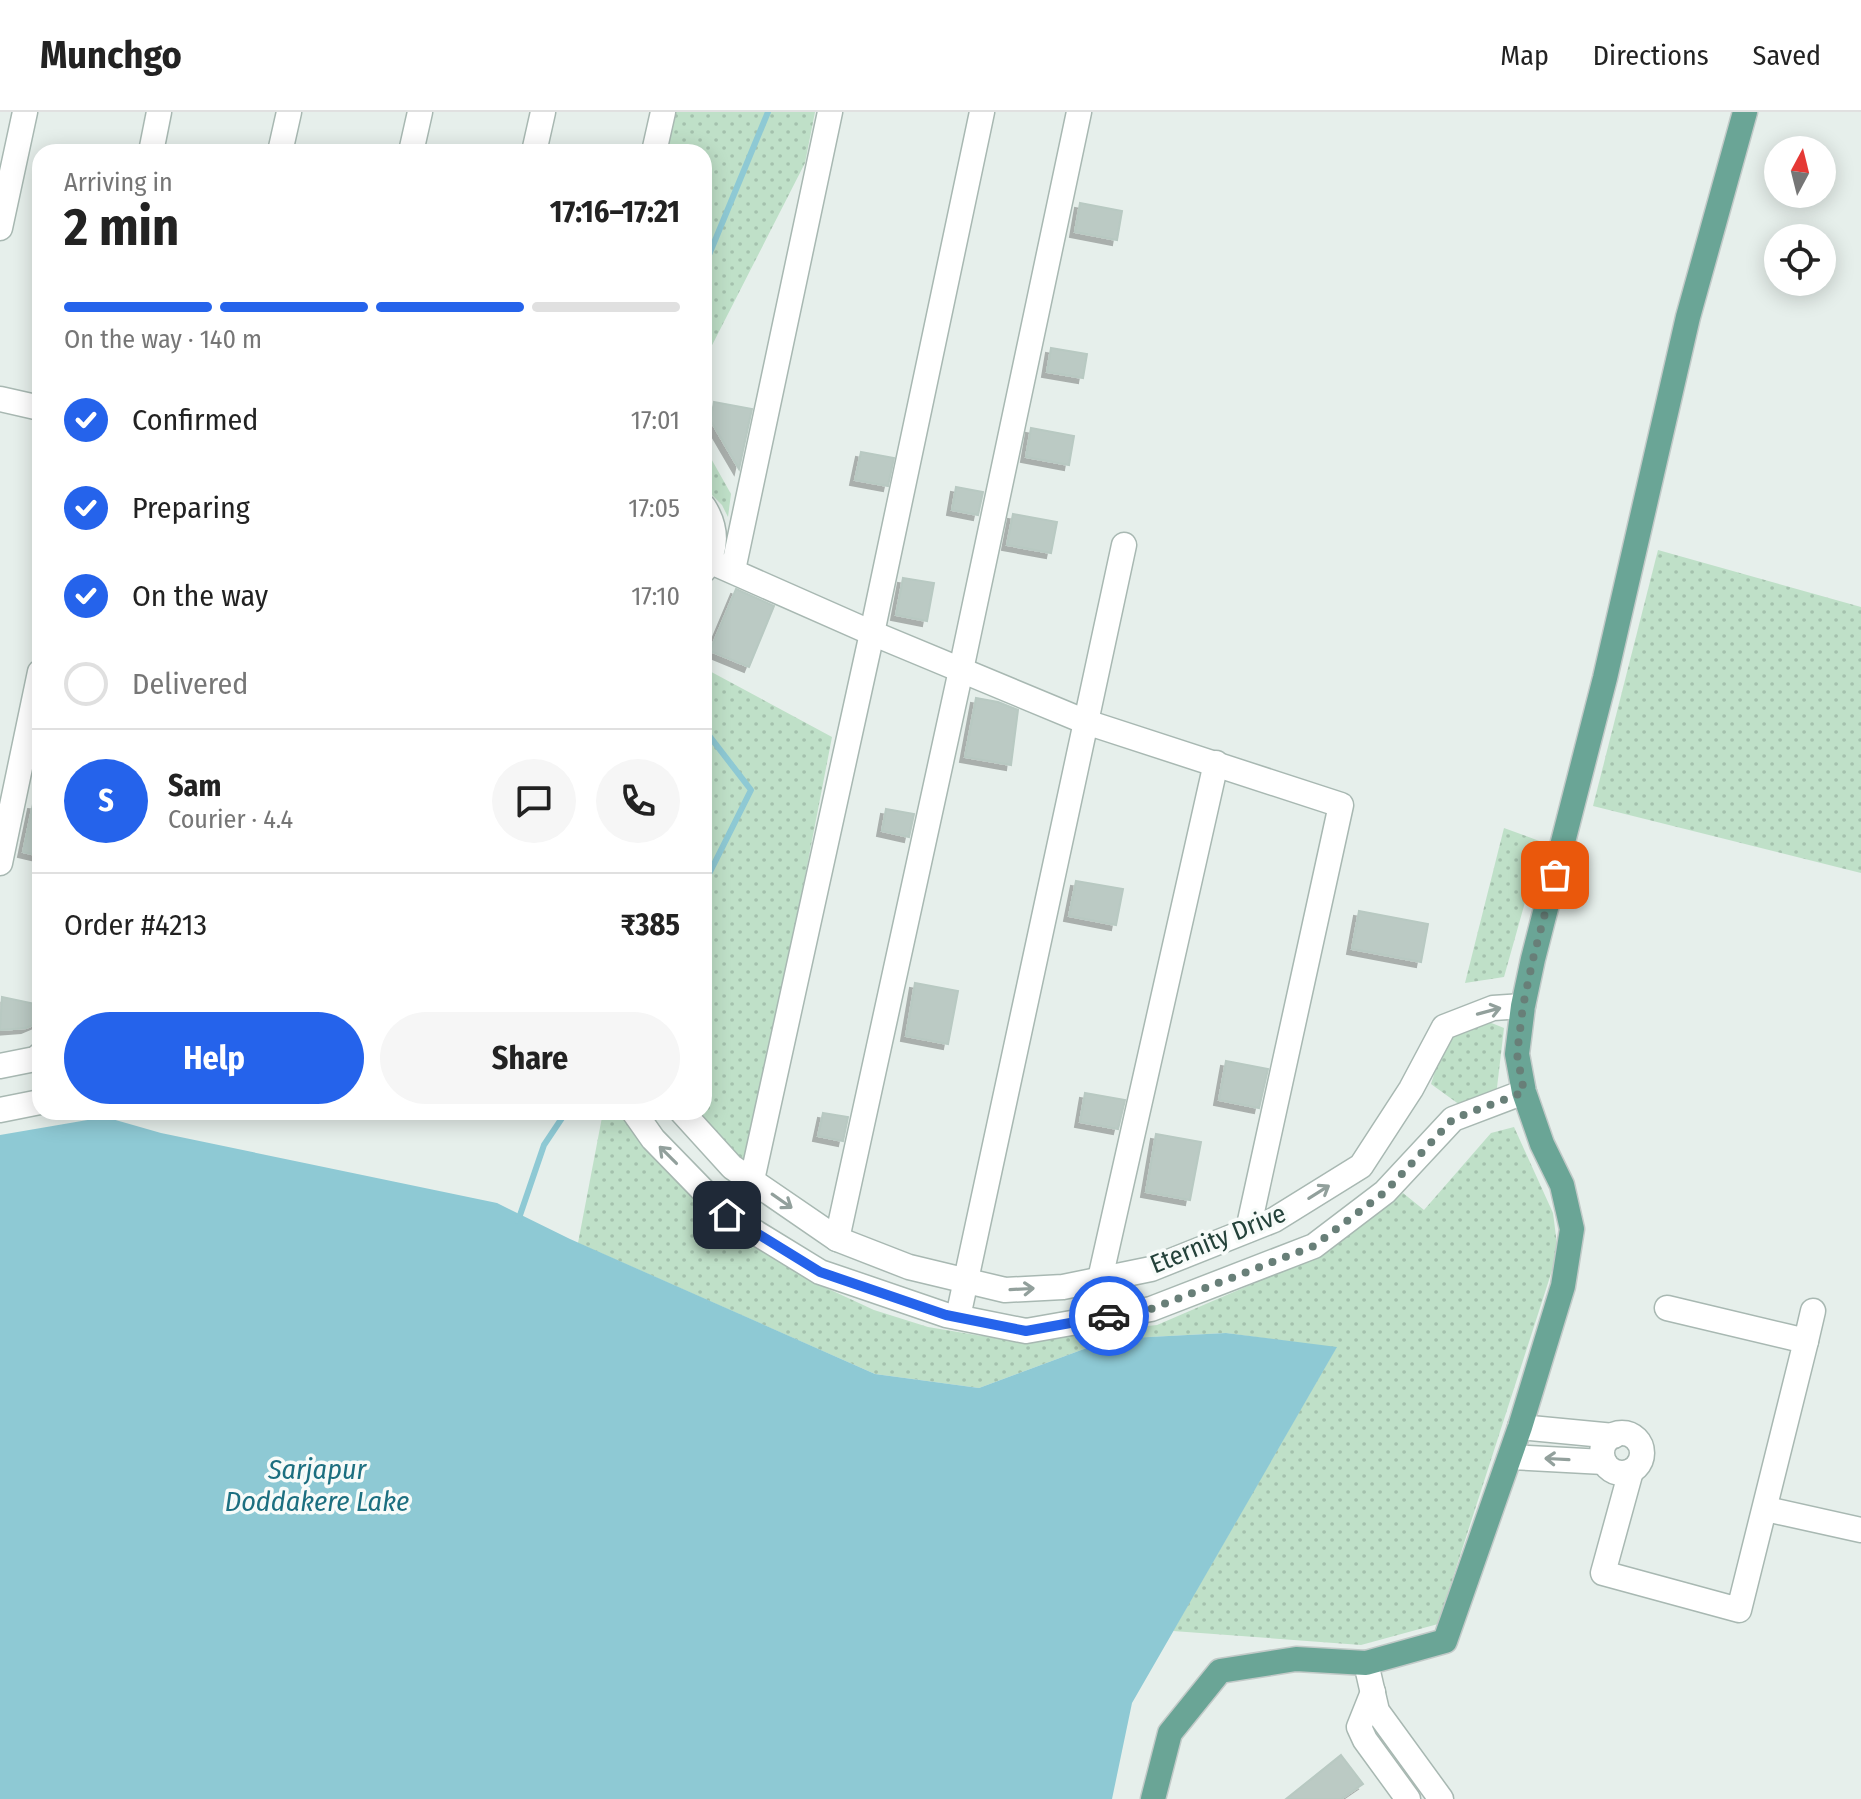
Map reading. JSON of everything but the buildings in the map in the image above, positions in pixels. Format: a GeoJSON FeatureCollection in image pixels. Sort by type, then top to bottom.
{"type":"FeatureCollection","features":[{"type":"Feature","properties":{"kind":"main road"},"geometry":{"type":"LineString","coordinates":[[1153,1799],[1170,1733],[1220,1671],[1296,1659],[1366,1663],[1445,1641],[1510,1457],[1563,1286],[1572,1229],[1562,1185],[1542,1144],[1524,1092],[1517,1054],[1523,1006],[1609,663],[1688,317],[1745,112]]}},
{"type":"Feature","properties":{"kind":"street"},"geometry":{"type":"LineString","coordinates":[[0,228],[25,112]]}},
{"type":"Feature","properties":{"kind":"street"},"geometry":{"type":"LineString","coordinates":[[153,144],[159,112]]}},
{"type":"Feature","properties":{"kind":"street"},"geometry":{"type":"LineString","coordinates":[[282,144],[289,112]]}},
{"type":"Feature","properties":{"kind":"street"},"geometry":{"type":"LineString","coordinates":[[413,144],[420,112]]}},
{"type":"Feature","properties":{"kind":"street"},"geometry":{"type":"LineString","coordinates":[[536,144],[543,112]]}},
{"type":"Feature","properties":{"kind":"street"},"geometry":{"type":"LineString","coordinates":[[656,144],[663,112]]}},
{"type":"Feature","properties":{"kind":"street"},"geometry":{"type":"LineString","coordinates":[[733,570],[830,112]]}},
{"type":"Feature","properties":{"kind":"street"},"geometry":{"type":"LineString","coordinates":[[752,1180],[982,112]]}},
{"type":"Feature","properties":{"kind":"street"},"geometry":{"type":"LineString","coordinates":[[837,1239],[1079,112]]}},
{"type":"Feature","properties":{"kind":"street"},"geometry":{"type":"LineString","coordinates":[[0,399],[32,406]]}},
{"type":"Feature","properties":{"kind":"street"},"geometry":{"type":"LineString","coordinates":[[712,525],[712,551]]}},
{"type":"Feature","properties":{"kind":"street"},"geometry":{"type":"LineString","coordinates":[[958,1317],[1124,545]]}},
{"type":"Feature","properties":{"kind":"street"},"geometry":{"type":"LineString","coordinates":[[712,566],[733,570],[872,633],[1086,722],[1341,805],[1248,1230]]}},
{"type":"Feature","properties":{"kind":"street"},"geometry":{"type":"LineString","coordinates":[[0,863],[32,710]]}},
{"type":"Feature","properties":{"kind":"street"},"geometry":{"type":"LineString","coordinates":[[1100,1279],[1216,763]]}},
{"type":"Feature","properties":{"kind":"street","name":"Eternity Drive"},"geometry":{"type":"LineString","coordinates":[[689,1120],[732,1167],[837,1239],[909,1267],[1005,1290],[1063,1287],[1151,1269],[1274,1220],[1361,1166],[1411,1089],[1444,1027],[1493,1008],[1523,1006]]}},
{"type":"Feature","properties":{"kind":"street"},"geometry":{"type":"LineString","coordinates":[[0,1066],[32,1060]]}},
{"type":"Feature","properties":{"kind":"street","name":"Eternity Drive"},"geometry":{"type":"LineString","coordinates":[[640,1120],[653,1139],[727,1215],[820,1272],[958,1317],[1026,1331],[1151,1309],[1314,1246],[1385,1192],[1453,1119],[1524,1092]]}},
{"type":"Feature","properties":{"kind":"street"},"geometry":{"type":"LineString","coordinates":[[0,1110],[32,1104]]}},
{"type":"Feature","properties":{"kind":"street"},"geometry":{"type":"LineString","coordinates":[[1667,1308],[1806,1341]]}},
{"type":"Feature","properties":{"kind":"street"},"geometry":{"type":"LineString","coordinates":[[1520,1427],[1614,1436],[1627,1434],[1633,1437],[1641,1447],[1640,1461],[1631,1471],[1603,1573],[1739,1610],[1813,1311]]}},
{"type":"Feature","properties":{"kind":"street"},"geometry":{"type":"LineString","coordinates":[[1614,1436],[1605,1444],[1604,1462],[1612,1471],[1631,1471]]}},
{"type":"Feature","properties":{"kind":"street"},"geometry":{"type":"LineString","coordinates":[[1510,1457],[1604,1462]]}},
{"type":"Feature","properties":{"kind":"street"},"geometry":{"type":"LineString","coordinates":[[1766,1509],[1861,1530]]}},
{"type":"Feature","properties":{"kind":"street"},"geometry":{"type":"LineString","coordinates":[[1366,1663],[1377,1711],[1441,1799]]}},
{"type":"Feature","properties":{"kind":"street"},"geometry":{"type":"LineString","coordinates":[[1373,1692],[1359,1727],[1408,1799]]}},
{"type":"Feature","properties":{"kind":"green space"},"geometry":{"type":"Polygon","coordinates":[[[674,112],[815,112],[805,163],[712,345],[712,144],[667,144],[674,112]]]}},
{"type":"Feature","properties":{"kind":"green space"},"geometry":{"type":"Polygon","coordinates":[[[712,460],[731,494],[728,517],[712,495],[712,460]]]}},
{"type":"Feature","properties":{"kind":"green space"},"geometry":{"type":"Polygon","coordinates":[[[1658,550],[1861,607],[1861,873],[1593,806],[1658,550]]]}},
{"type":"Feature","properties":{"kind":"green space"},"geometry":{"type":"Polygon","coordinates":[[[712,672],[832,737],[744,1162],[706,1120],[712,1120],[712,672]]]}},
{"type":"Feature","properties":{"kind":"green space"},"geometry":{"type":"Polygon","coordinates":[[[1504,828],[1542,842],[1504,977],[1465,983],[1504,828]]]}},
{"type":"Feature","properties":{"kind":"green space"},"geometry":{"type":"Polygon","coordinates":[[[1489,1022],[1504,1028],[1496,1096],[1460,1105],[1431,1084],[1446,1037],[1489,1022]]]}},
{"type":"Feature","properties":{"kind":"green space"},"geometry":{"type":"Polygon","coordinates":[[[601,1120],[633,1120],[766,1253],[820,1285],[874,1310],[928,1327],[982,1336],[1070,1334],[1157,1325],[1306,1261],[1403,1193],[1424,1210],[1491,1133],[1514,1127],[1553,1213],[1558,1252],[1438,1624],[1361,1645],[1173,1631],[1336,1348],[1226,1333],[1111,1339],[979,1388],[875,1374],[578,1243],[601,1120]]]}},
{"type":"Feature","properties":{"kind":"water","name":"Sarjapur Doddakere Lake"},"geometry":{"type":"Polygon","coordinates":[[[88,1120],[116,1120],[161,1133],[497,1203],[570,1239],[875,1374],[979,1388],[1111,1339],[1226,1333],[1337,1347],[1132,1703],[1112,1799],[0,1799],[0,1135],[88,1120]]]}},
{"type":"Feature","properties":{"kind":"waterway"},"geometry":{"type":"LineString","coordinates":[[712,248],[768,112]]}},
{"type":"Feature","properties":{"kind":"waterway"},"geometry":{"type":"LineString","coordinates":[[712,739],[751,790],[712,868]]}},
{"type":"Feature","properties":{"kind":"waterway"},"geometry":{"type":"LineString","coordinates":[[518,1221],[544,1145],[561,1120]]}},
{"type":"Feature","properties":{"kind":"way so far"},"geometry":{"type":"LineString","coordinates":[[1109,1316],[1151,1309],[1314,1246],[1385,1192],[1453,1119],[1524,1092],[1517,1054],[1523,1006],[1555,875]]}},
{"type":"Feature","properties":{"kind":"route"},"geometry":{"type":"LineString","coordinates":[[727,1215],[820,1272],[946,1315],[1026,1331],[1109,1316]]}}]}
